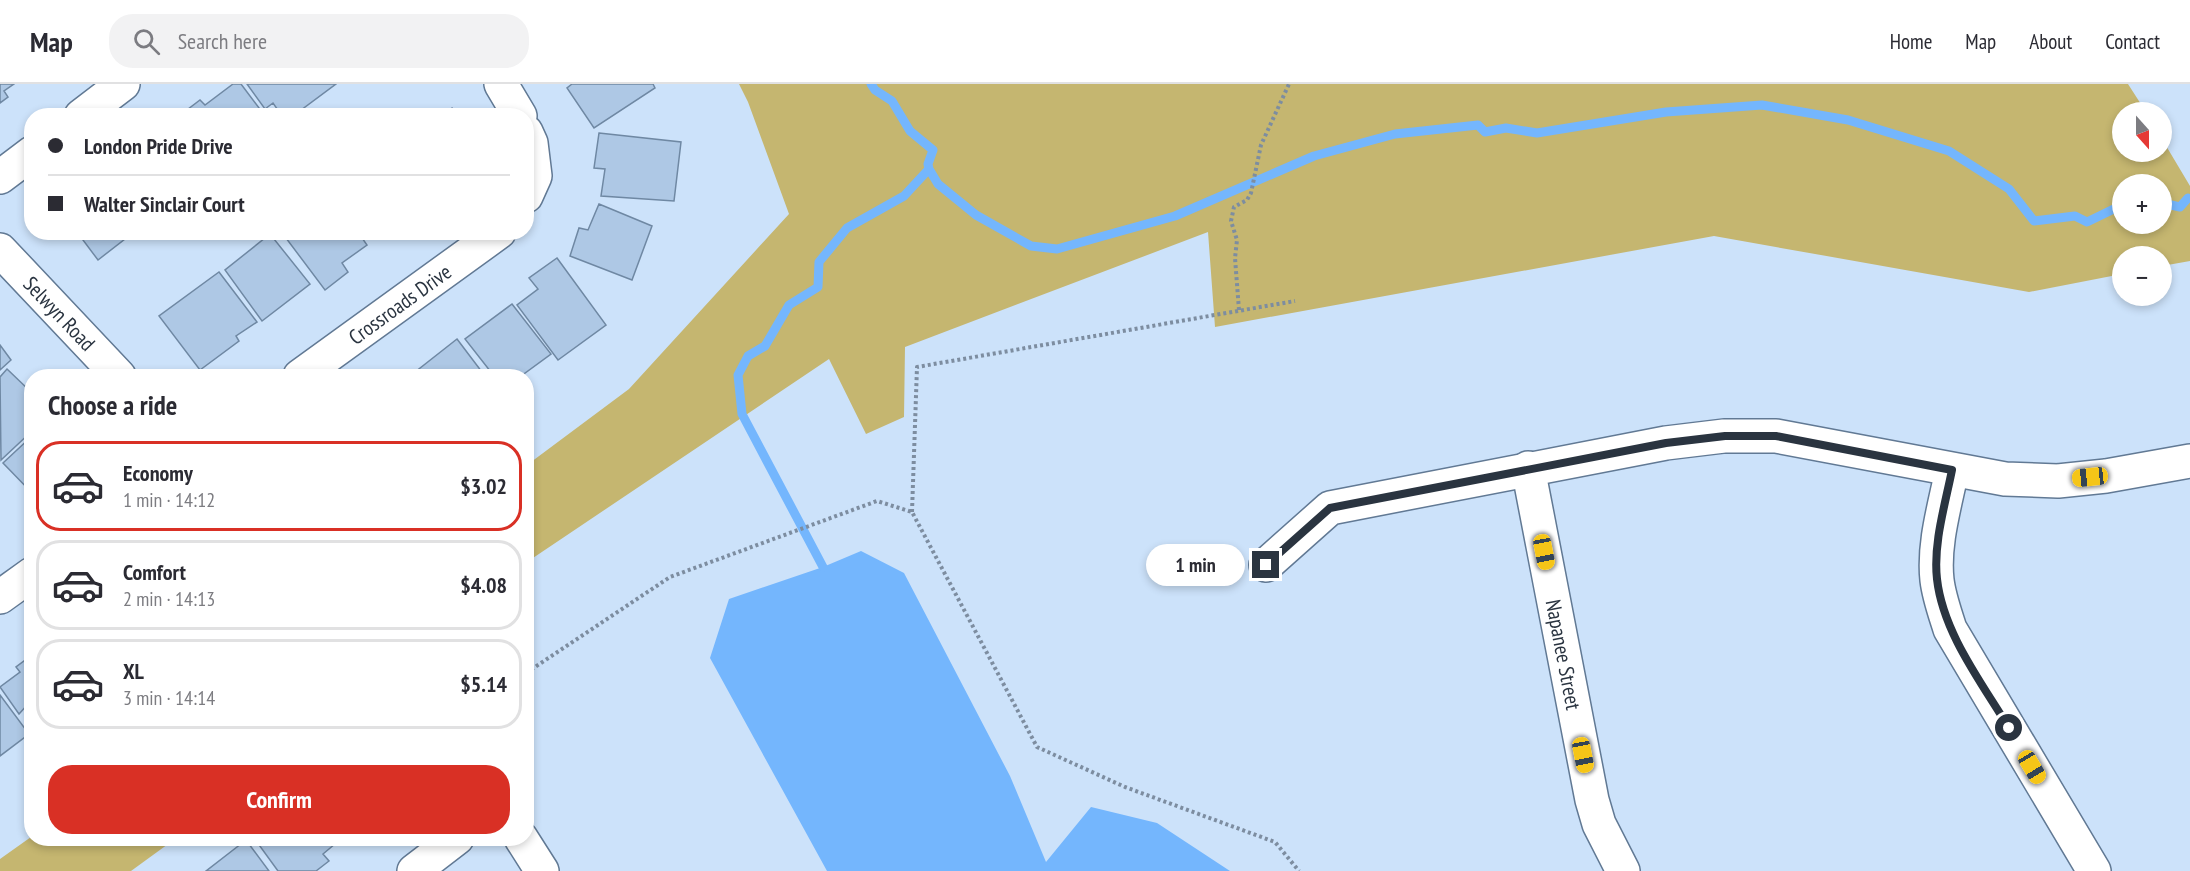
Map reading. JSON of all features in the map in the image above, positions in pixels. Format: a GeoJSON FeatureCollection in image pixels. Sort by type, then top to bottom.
{"type":"FeatureCollection","features":[{"type":"Feature","properties":{"kind":"street"},"geometry":{"type":"LineString","coordinates":[[92,108],[123,84]]}},
{"type":"Feature","properties":{"kind":"street"},"geometry":{"type":"LineString","coordinates":[[501,84],[515,108]]}},
{"type":"Feature","properties":{"kind":"street"},"geometry":{"type":"LineString","coordinates":[[0,177],[24,159]]}},
{"type":"Feature","properties":{"kind":"street","name":"Crossroads Drive"},"geometry":{"type":"LineString","coordinates":[[310,369],[488,240]]}},
{"type":"Feature","properties":{"kind":"street","name":"Selwyn Road"},"geometry":{"type":"LineString","coordinates":[[0,250],[112,369]]}},
{"type":"Feature","properties":{"kind":"street"},"geometry":{"type":"LineString","coordinates":[[1266,565],[1330,508],[1528,468],[1666,443],[1725,436],[1776,436],[2005,479],[2058,481],[2106,476],[2190,461]]}},
{"type":"Feature","properties":{"kind":"street","name":"Napanee Street"},"geometry":{"type":"LineString","coordinates":[[1528,468],[1592,800],[1599,824],[1623,871]]}},
{"type":"Feature","properties":{"kind":"street"},"geometry":{"type":"LineString","coordinates":[[1952,470],[1937,555],[1940,600],[1950,629],[2094,871]]}},
{"type":"Feature","properties":{"kind":"street"},"geometry":{"type":"LineString","coordinates":[[0,597],[24,580]]}},
{"type":"Feature","properties":{"kind":"street"},"geometry":{"type":"LineString","coordinates":[[414,871],[447,846]]}},
{"type":"Feature","properties":{"kind":"street"},"geometry":{"type":"LineString","coordinates":[[526,846],[542,871]]}},
{"type":"Feature","properties":{"kind":"path"},"geometry":{"type":"LineString","coordinates":[[1239,310],[1234,258],[1237,240],[1231,221],[1234,207],[1247,200],[1251,193],[1260,145],[1288,84]]}},
{"type":"Feature","properties":{"kind":"path"},"geometry":{"type":"LineString","coordinates":[[1295,301],[917,367],[912,512],[1037,747],[1125,787],[1275,842],[1299,871]]}},
{"type":"Feature","properties":{"kind":"path"},"geometry":{"type":"LineString","coordinates":[[534,668],[670,577],[878,501],[912,512]]}},
{"type":"Feature","properties":{"kind":"shaded area"},"geometry":{"type":"Polygon","coordinates":[[[739,84],[2128,84],[2140,102],[2112,102],[2112,162],[2172,162],[2172,156],[2190,186],[2190,261],[2172,264],[2172,246],[2112,246],[2112,276],[2029,292],[1714,236],[1215,327],[1208,232],[905,347],[904,417],[866,434],[829,359],[534,557],[534,460],[629,389],[789,214],[748,102],[739,84]]]}},
{"type":"Feature","properties":{"kind":"shaded area"},"geometry":{"type":"Polygon","coordinates":[[[24,842],[24,846],[165,846],[131,871],[0,871],[0,859],[24,842]]]}},
{"type":"Feature","properties":{"kind":"water"},"geometry":{"type":"Polygon","coordinates":[[[861,551],[904,573],[1010,776],[1046,862],[1091,807],[1157,823],[1230,871],[827,871],[710,658],[729,599],[823,567],[861,551]]]}},
{"type":"Feature","properties":{"kind":"building"},"geometry":{"type":"Polygon","coordinates":[[[0,84],[14,84],[4,91],[8,97],[0,103],[0,84]]]}},
{"type":"Feature","properties":{"kind":"building"},"geometry":{"type":"Polygon","coordinates":[[[233,84],[241,84],[259,108],[190,108],[200,100],[205,105],[233,84]]]}},
{"type":"Feature","properties":{"kind":"building"},"geometry":{"type":"Polygon","coordinates":[[[247,84],[336,84],[304,108],[276,108],[273,103],[264,108],[247,84]]]}},
{"type":"Feature","properties":{"kind":"building"},"geometry":{"type":"Polygon","coordinates":[[[572,84],[653,84],[655,88],[594,128],[567,88],[572,84]]]}},
{"type":"Feature","properties":{"kind":"building"},"geometry":{"type":"Polygon","coordinates":[[[599,133],[681,142],[674,201],[601,196],[605,169],[594,168],[599,133]]]}},
{"type":"Feature","properties":{"kind":"building"},"geometry":{"type":"Polygon","coordinates":[[[599,204],[652,226],[632,280],[570,256],[579,228],[588,230],[599,204]]]}},
{"type":"Feature","properties":{"kind":"building"},"geometry":{"type":"Polygon","coordinates":[[[83,240],[124,240],[98,260],[83,240]]]}},
{"type":"Feature","properties":{"kind":"building"},"geometry":{"type":"Polygon","coordinates":[[[262,240],[275,240],[310,284],[262,321],[225,270],[262,240]]]}},
{"type":"Feature","properties":{"kind":"building"},"geometry":{"type":"Polygon","coordinates":[[[288,240],[364,240],[367,245],[342,263],[348,272],[325,290],[288,240]]]}},
{"type":"Feature","properties":{"kind":"building"},"geometry":{"type":"Polygon","coordinates":[[[557,258],[606,325],[558,360],[517,305],[538,289],[529,278],[557,258]]]}},
{"type":"Feature","properties":{"kind":"building"},"geometry":{"type":"Polygon","coordinates":[[[219,272],[257,322],[236,336],[239,341],[199,369],[159,316],[219,272]]]}},
{"type":"Feature","properties":{"kind":"building"},"geometry":{"type":"Polygon","coordinates":[[[512,304],[551,354],[531,369],[489,369],[465,339],[512,304]]]}},
{"type":"Feature","properties":{"kind":"building"},"geometry":{"type":"Polygon","coordinates":[[[457,339],[480,369],[419,369],[457,339]]]}},
{"type":"Feature","properties":{"kind":"building"},"geometry":{"type":"Polygon","coordinates":[[[0,345],[11,360],[0,370],[0,345]]]}},
{"type":"Feature","properties":{"kind":"building"},"geometry":{"type":"Polygon","coordinates":[[[7,369],[24,385],[24,438],[1,460],[0,377],[7,369]]]}},
{"type":"Feature","properties":{"kind":"building"},"geometry":{"type":"Polygon","coordinates":[[[24,443],[24,485],[3,463],[24,443]]]}},
{"type":"Feature","properties":{"kind":"building"},"geometry":{"type":"Polygon","coordinates":[[[24,661],[24,708],[19,714],[0,687],[20,672],[16,667],[24,661]]]}},
{"type":"Feature","properties":{"kind":"building"},"geometry":{"type":"Polygon","coordinates":[[[0,695],[24,727],[24,738],[0,756],[0,695]]]}},
{"type":"Feature","properties":{"kind":"building"},"geometry":{"type":"Polygon","coordinates":[[[238,846],[250,846],[269,871],[206,871],[238,846]]]}},
{"type":"Feature","properties":{"kind":"building"},"geometry":{"type":"Polygon","coordinates":[[[260,846],[332,846],[323,854],[329,861],[316,871],[278,871],[260,846]]]}},
{"type":"Feature","properties":{"kind":"waterway"},"geometry":{"type":"LineString","coordinates":[[871,84],[875,90],[892,101],[910,131],[933,150],[928,164],[938,184],[976,215],[1031,246],[1057,249],[1175,216],[1314,156],[1395,134],[1478,125],[1485,132],[1506,128],[1537,133],[1666,112],[1762,105],[1848,120],[1949,151],[2009,189],[2034,221],[2075,216],[2087,222],[2112,210]]}},
{"type":"Feature","properties":{"kind":"waterway"},"geometry":{"type":"LineString","coordinates":[[823,567],[742,414],[738,375],[748,356],[765,346],[789,305],[818,287],[819,262],[847,228],[904,196],[929,169]]}},
{"type":"Feature","properties":{"kind":"waterway"},"geometry":{"type":"LineString","coordinates":[[2172,205],[2180,207],[2188,198]]}},
{"type":"Feature","properties":{"kind":"route"},"geometry":{"type":"LineString","coordinates":[[1266,565],[1330,508],[1511,471],[1666,443],[1725,436],[1776,436],[1952,470],[1937,555],[1940,600],[1950,629],[2009,728]]}}]}
